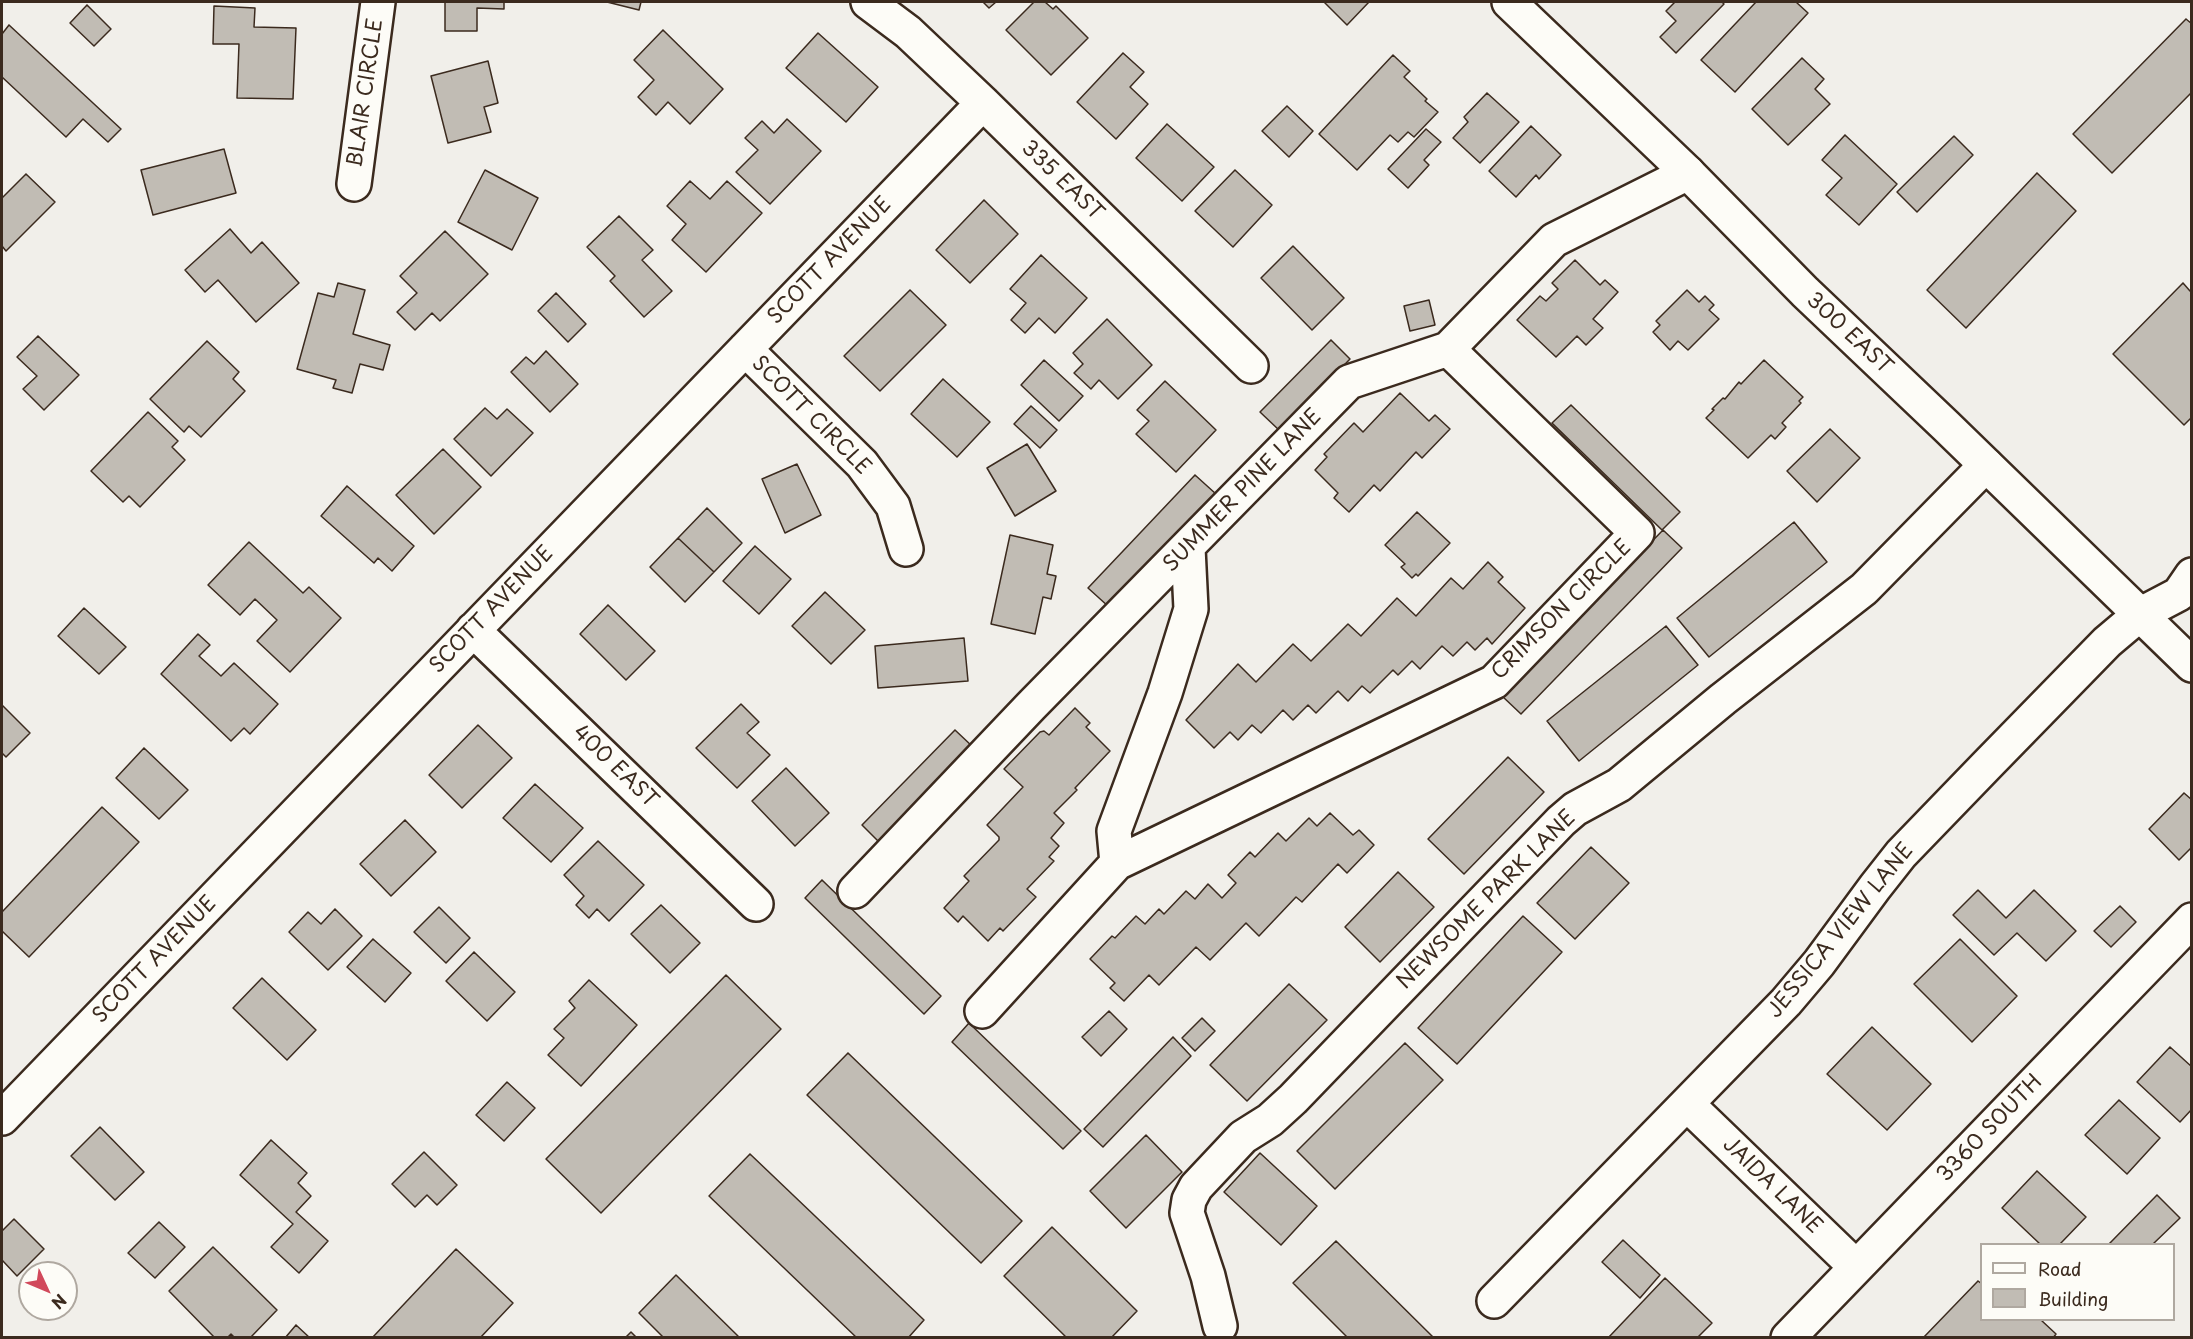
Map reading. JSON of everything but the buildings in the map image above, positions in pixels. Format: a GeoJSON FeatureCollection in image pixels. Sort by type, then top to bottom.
{"type":"FeatureCollection","features":[{"type":"Feature","properties":{"kind":"street","name":"BLAIR CIRCLE"},"geometry":{"type":"LineString","coordinates":[[354,184],[378,2]]}},
{"type":"Feature","properties":{"kind":"street","name":"335 EAST"},"geometry":{"type":"LineString","coordinates":[[868,2],[909,32],[1251,366]]}},
{"type":"Feature","properties":{"kind":"street","name":"300 EAST"},"geometry":{"type":"LineString","coordinates":[[1509,2],[1688,173],[1812,300],[2192,665]]}},
{"type":"Feature","properties":{"kind":"street","name":"SCOTT AVENUE"},"geometry":{"type":"LineString","coordinates":[[2,1118],[983,103]]}},
{"type":"Feature","properties":{"kind":"street","name":"SUMMER PINE LANE"},"geometry":{"type":"LineString","coordinates":[[855,891],[1031,706],[1349,382],[1448,349],[1554,240],[1688,173]]}},
{"type":"Feature","properties":{"kind":"street","name":"SCOTT CIRCLE"},"geometry":{"type":"LineString","coordinates":[[745,349],[862,464],[893,506],[906,549]]}},
{"type":"Feature","properties":{"kind":"street","name":"CRIMSON CIRCLE"},"geometry":{"type":"LineString","coordinates":[[982,1011],[1117,863],[1494,682],[1637,533],[1448,349]]}},
{"type":"Feature","properties":{"kind":"street","name":"NEWSOME PARK LANE"},"geometry":{"type":"LineString","coordinates":[[1220,1334],[1208,1276],[1187,1213],[1189,1200],[1197,1187],[1243,1137],[1270,1120],[1293,1100],[1561,821],[1575,809],[1618,785],[1723,699],[1864,589],[1986,465]]}},
{"type":"Feature","properties":{"kind":"street"},"geometry":{"type":"LineString","coordinates":[[1117,863],[1114,831],[1165,693],[1191,609],[1188,548]]}},
{"type":"Feature","properties":{"kind":"street","name":"JESSICA VIEW LANE"},"geometry":{"type":"LineString","coordinates":[[1494,1301],[1803,983],[1901,854],[2107,642],[2139,615],[2179,594],[2192,575]]}},
{"type":"Feature","properties":{"kind":"street","name":"400 EAST"},"geometry":{"type":"LineString","coordinates":[[473,630],[756,904]]}},
{"type":"Feature","properties":{"kind":"street","name":"3360 SOUTH"},"geometry":{"type":"LineString","coordinates":[[1788,1338],[2192,920]]}},
{"type":"Feature","properties":{"kind":"street","name":"JAIDA LANE"},"geometry":{"type":"LineString","coordinates":[[1687,1104],[1856,1267]]}}]}
